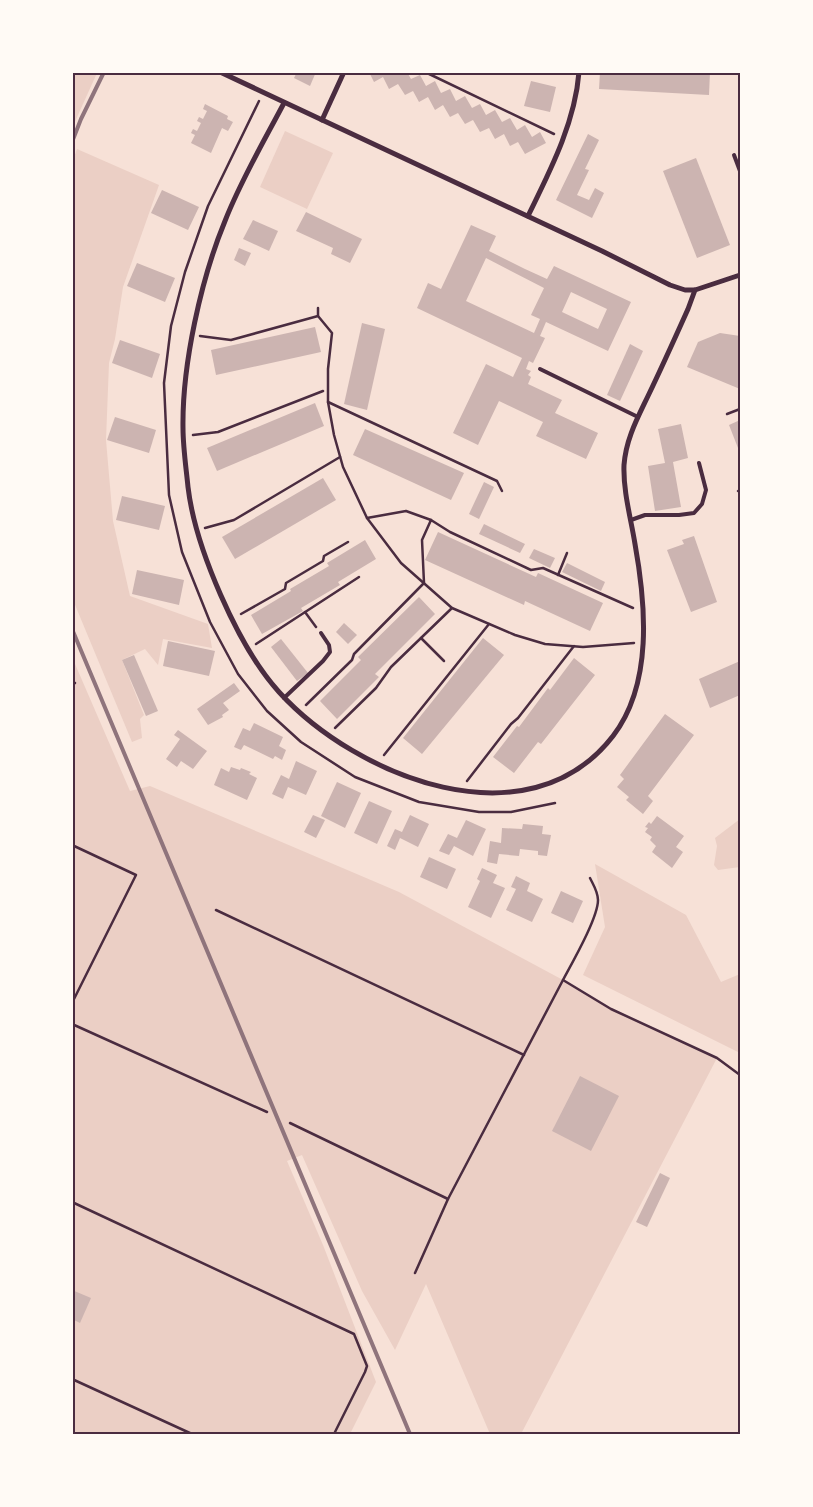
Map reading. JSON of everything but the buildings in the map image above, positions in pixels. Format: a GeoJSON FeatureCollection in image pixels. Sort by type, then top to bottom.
{"type":"FeatureCollection","features":[{"type":"Feature","properties":{"kind":"street"},"geometry":{"type":"LineString","coordinates":[[220,72],[528,216],[670,285],[685,290],[696,290],[740,275]]}},
{"type":"Feature","properties":{"kind":"street"},"geometry":{"type":"LineString","coordinates":[[322,120],[344,72]]}},
{"type":"Feature","properties":{"kind":"street"},"geometry":{"type":"LineString","coordinates":[[528,216],[563,138],[575,99],[579,72]]}},
{"type":"Feature","properties":{"kind":"street"},"geometry":{"type":"LineString","coordinates":[[284,102],[225,219],[212,254],[188,359],[184,404],[188,490],[211,571],[233,619],[258,666],[284,698],[327,736],[343,747],[376,764],[426,783],[463,790],[504,793],[532,790],[559,780],[590,760],[612,737],[630,707],[638,681],[643,642],[643,612],[638,564],[624,482],[625,462],[630,436],[696,290]]}},
{"type":"Feature","properties":{"kind":"lane"},"geometry":{"type":"LineString","coordinates":[[734,155],[740,171]]}},
{"type":"Feature","properties":{"kind":"lane"},"geometry":{"type":"LineString","coordinates":[[540,370],[638,417]]}},
{"type":"Feature","properties":{"kind":"lane"},"geometry":{"type":"LineString","coordinates":[[631,520],[645,515],[694,513],[702,504],[706,490],[699,463]]}},
{"type":"Feature","properties":{"kind":"lane"},"geometry":{"type":"LineString","coordinates":[[284,698],[330,652],[329,645],[320,633]]}},
{"type":"Feature","properties":{"kind":"path"},"geometry":{"type":"LineString","coordinates":[[425,72],[563,138]]}},
{"type":"Feature","properties":{"kind":"path"},"geometry":{"type":"LineString","coordinates":[[263,93],[208,206],[184,272],[171,326],[164,383],[169,495],[182,552],[210,622],[238,674],[267,711],[301,742],[355,777],[419,802],[479,812],[511,812],[555,803]]}},
{"type":"Feature","properties":{"kind":"path"},"geometry":{"type":"LineString","coordinates":[[318,308],[318,316],[332,333],[328,369],[328,402],[340,456],[353,492],[367,518],[401,563],[452,608],[515,635],[545,644],[574,646],[643,642]]}},
{"type":"Feature","properties":{"kind":"path"},"geometry":{"type":"LineString","coordinates":[[193,335],[232,340],[318,316]]}},
{"type":"Feature","properties":{"kind":"path"},"geometry":{"type":"LineString","coordinates":[[184,436],[218,432],[323,391]]}},
{"type":"Feature","properties":{"kind":"path"},"geometry":{"type":"LineString","coordinates":[[328,402],[497,481],[502,491]]}},
{"type":"Feature","properties":{"kind":"path"},"geometry":{"type":"LineString","coordinates":[[727,414],[740,408]]}},
{"type":"Feature","properties":{"kind":"path"},"geometry":{"type":"LineString","coordinates":[[198,530],[234,520],[340,456]]}},
{"type":"Feature","properties":{"kind":"path"},"geometry":{"type":"LineString","coordinates":[[367,518],[406,511],[431,520],[450,532],[531,570],[543,568],[643,612]]}},
{"type":"Feature","properties":{"kind":"path"},"geometry":{"type":"LineString","coordinates":[[299,712],[352,660],[354,654],[424,583],[422,540],[431,520]]}},
{"type":"Feature","properties":{"kind":"path"},"geometry":{"type":"LineString","coordinates":[[233,619],[285,588],[286,583],[323,561],[324,556],[348,542]]}},
{"type":"Feature","properties":{"kind":"path"},"geometry":{"type":"LineString","coordinates":[[558,575],[567,553]]}},
{"type":"Feature","properties":{"kind":"path"},"geometry":{"type":"LineString","coordinates":[[248,649],[359,577]]}},
{"type":"Feature","properties":{"kind":"path"},"geometry":{"type":"LineString","coordinates":[[327,736],[376,688],[391,667],[452,608]]}},
{"type":"Feature","properties":{"kind":"path"},"geometry":{"type":"LineString","coordinates":[[305,612],[320,633]]}},
{"type":"Feature","properties":{"kind":"path"},"geometry":{"type":"LineString","coordinates":[[376,764],[489,624]]}},
{"type":"Feature","properties":{"kind":"path"},"geometry":{"type":"LineString","coordinates":[[421,638],[444,661]]}},
{"type":"Feature","properties":{"kind":"path"},"geometry":{"type":"LineString","coordinates":[[463,790],[468,777],[518,718],[542,686],[549,680],[574,646]]}},
{"type":"Feature","properties":{"kind":"path"},"geometry":{"type":"LineString","coordinates":[[72,845],[136,875],[72,1002]]}},
{"type":"Feature","properties":{"kind":"path"},"geometry":{"type":"LineString","coordinates":[[415,1273],[448,1200],[590,926],[598,902],[598,893],[590,878]]}},
{"type":"Feature","properties":{"kind":"path"},"geometry":{"type":"LineString","coordinates":[[216,910],[524,1055]]}},
{"type":"Feature","properties":{"kind":"path"},"geometry":{"type":"LineString","coordinates":[[563,980],[611,1009],[717,1058],[740,1075]]}},
{"type":"Feature","properties":{"kind":"path"},"geometry":{"type":"LineString","coordinates":[[72,1024],[267,1112]]}},
{"type":"Feature","properties":{"kind":"path"},"geometry":{"type":"LineString","coordinates":[[290,1123],[448,1200]]}},
{"type":"Feature","properties":{"kind":"path"},"geometry":{"type":"LineString","coordinates":[[72,1202],[354,1334],[366,1366],[365,1372],[334,1434]]}},
{"type":"Feature","properties":{"kind":"path"},"geometry":{"type":"LineString","coordinates":[[72,1379],[192,1434]]}},
{"type":"Feature","properties":{"kind":"shaded area"},"geometry":{"type":"Polygon","coordinates":[[[72,73],[97,73],[73,126],[72,73]]]}},
{"type":"Feature","properties":{"kind":"shaded area"},"geometry":{"type":"Polygon","coordinates":[[[285,131],[333,153],[307,209],[260,187],[285,131]]]}},
{"type":"Feature","properties":{"kind":"shaded area"},"geometry":{"type":"Polygon","coordinates":[[[77,149],[159,185],[123,287],[115,339],[109,363],[106,440],[113,521],[130,596],[208,624],[212,648],[163,639],[158,665],[145,649],[122,660],[144,715],[140,719],[142,738],[132,742],[73,600],[72,163],[77,149]]]}},
{"type":"Feature","properties":{"kind":"shaded area"},"geometry":{"type":"Polygon","coordinates":[[[72,657],[130,791],[150,786],[399,892],[563,980],[611,1009],[717,1058],[521,1434],[490,1434],[426,1284],[395,1350],[362,1291],[302,1155],[287,1161],[323,1245],[376,1382],[350,1434],[73,1434],[72,657]]]}},
{"type":"Feature","properties":{"kind":"shaded area"},"geometry":{"type":"Polygon","coordinates":[[[740,819],[740,867],[718,870],[714,865],[717,846],[715,838],[740,819]]]}},
{"type":"Feature","properties":{"kind":"shaded area"},"geometry":{"type":"Polygon","coordinates":[[[595,864],[686,915],[721,982],[740,974],[740,1053],[583,975],[605,927],[595,864]]]}},
{"type":"Feature","properties":{"kind":"railway"},"geometry":{"type":"LineString","coordinates":[[72,142],[104,72]]}},
{"type":"Feature","properties":{"kind":"railway"},"geometry":{"type":"LineString","coordinates":[[72,629],[410,1434]]}}]}
